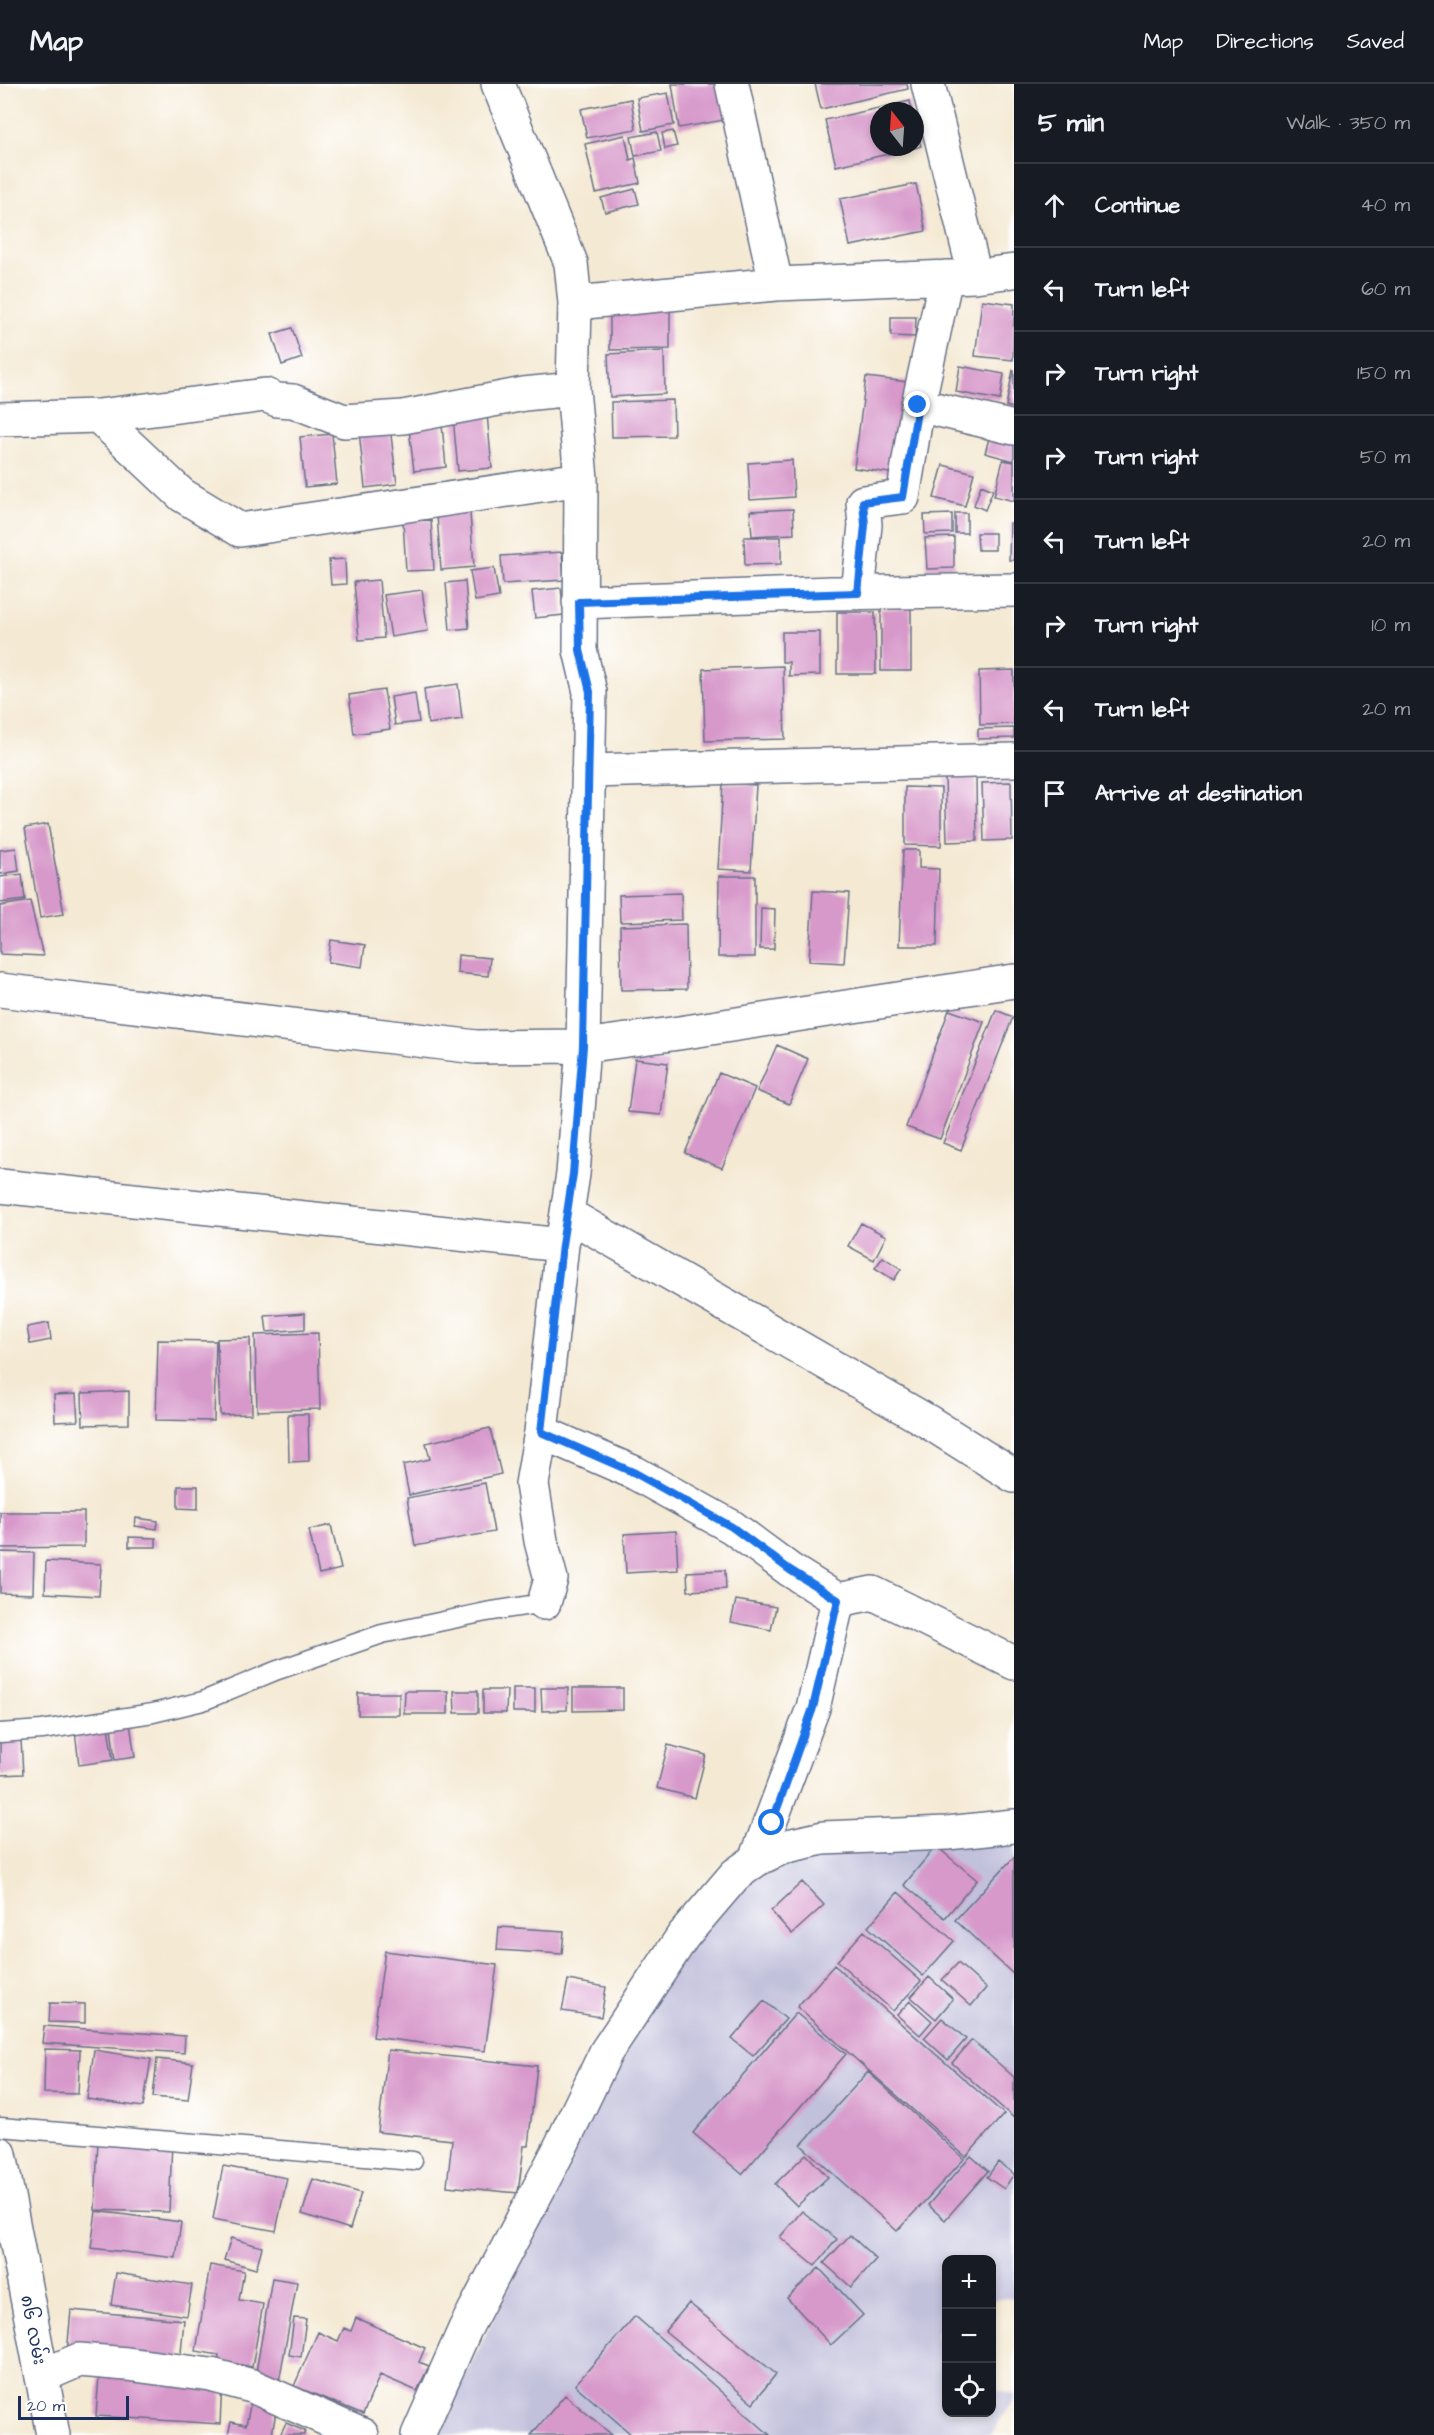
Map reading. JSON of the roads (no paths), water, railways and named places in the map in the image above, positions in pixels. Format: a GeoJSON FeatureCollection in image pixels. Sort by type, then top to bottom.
{"type":"FeatureCollection","features":[{"type":"Feature","properties":{"kind":"street"},"geometry":{"type":"LineString","coordinates":[[498,84],[571,263],[575,303],[573,389],[581,479],[580,650],[590,692],[583,1046],[573,1174],[541,1432],[532,1484],[541,1541],[551,1579],[544,1603]]}},
{"type":"Feature","properties":{"kind":"street"},"geometry":{"type":"LineString","coordinates":[[732,84],[776,284]]}},
{"type":"Feature","properties":{"kind":"street"},"geometry":{"type":"LineString","coordinates":[[858,593],[865,525],[863,502],[903,497],[918,405],[960,277],[928,84]]}},
{"type":"Feature","properties":{"kind":"street"},"geometry":{"type":"LineString","coordinates":[[575,303],[776,284],[960,277],[1014,271]]}},
{"type":"Feature","properties":{"kind":"street"},"geometry":{"type":"LineString","coordinates":[[0,419],[98,416],[265,395],[277,400],[293,401],[344,422],[403,417],[524,394],[573,389]]}},
{"type":"Feature","properties":{"kind":"street"},"geometry":{"type":"LineString","coordinates":[[918,405],[1014,429]]}},
{"type":"Feature","properties":{"kind":"street"},"geometry":{"type":"LineString","coordinates":[[98,416],[182,495],[240,530],[581,479]]}},
{"type":"Feature","properties":{"kind":"street"},"geometry":{"type":"LineString","coordinates":[[579,602],[1014,590]]}},
{"type":"Feature","properties":{"kind":"street"},"geometry":{"type":"LineString","coordinates":[[588,771],[1014,760]]}},
{"type":"Feature","properties":{"kind":"street"},"geometry":{"type":"LineString","coordinates":[[0,990],[476,1047],[583,1046],[789,1017],[1014,981]]}},
{"type":"Feature","properties":{"kind":"street"},"geometry":{"type":"LineString","coordinates":[[0,1186],[565,1230],[927,1421],[1014,1476]]}},
{"type":"Feature","properties":{"kind":"street"},"geometry":{"type":"LineString","coordinates":[[541,1432],[635,1473],[732,1527],[790,1570],[838,1600],[873,1593],[1014,1663]]}},
{"type":"Feature","properties":{"kind":"street"},"geometry":{"type":"LineString","coordinates":[[756,1860],[772,1823],[813,1708],[838,1600]]}},
{"type":"Feature","properties":{"kind":"street"},"geometry":{"type":"LineString","coordinates":[[418,2435],[465,2329],[559,2150],[606,2052],[684,1936],[735,1875],[756,1860],[783,1847],[823,1839],[947,1833],[1014,1826]]}},
{"type":"Feature","properties":{"kind":"street","name":"၈၆ လမ်း"},"geometry":{"type":"LineString","coordinates":[[0,2154],[53,2435]]}},
{"type":"Feature","properties":{"kind":"street"},"geometry":{"type":"LineString","coordinates":[[42,2376],[79,2360],[212,2375],[252,2386],[362,2435]]}},
{"type":"Feature","properties":{"kind":"lane"},"geometry":{"type":"LineString","coordinates":[[0,1733],[93,1722],[203,1701],[275,1671],[382,1634],[486,1612],[544,1603]]}},
{"type":"Feature","properties":{"kind":"lane"},"geometry":{"type":"LineString","coordinates":[[0,2127],[413,2161]]}}]}
